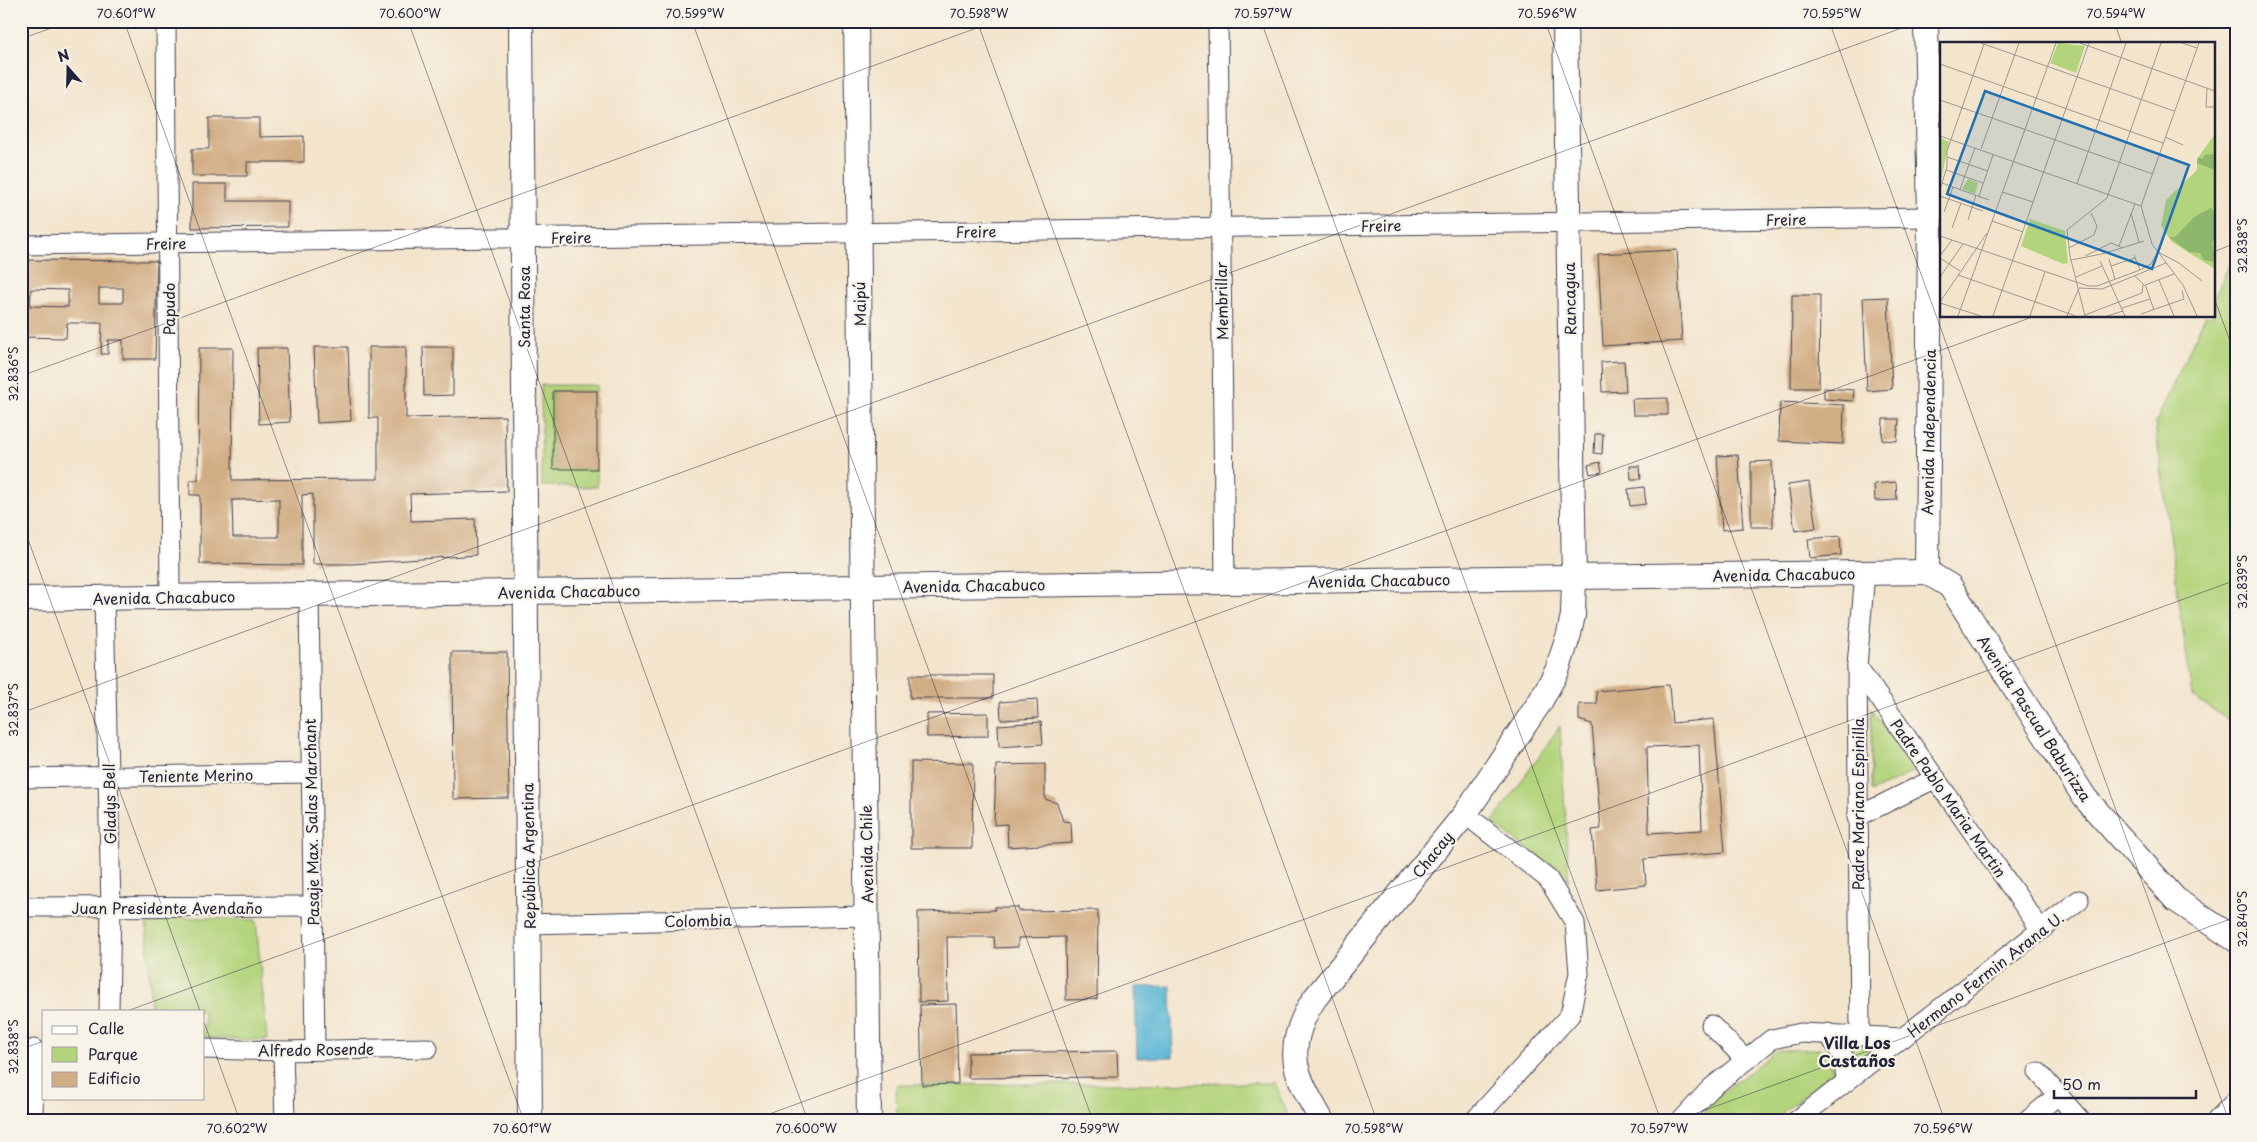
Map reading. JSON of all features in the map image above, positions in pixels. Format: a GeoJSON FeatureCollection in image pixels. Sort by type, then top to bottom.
{"type":"FeatureCollection","features":[{"type":"Feature","properties":{"kind":"main road","name":"Santa Rosa"},"geometry":{"type":"LineString","coordinates":[[521,21],[525,592]]}},
{"type":"Feature","properties":{"kind":"main road","name":"Maipú"},"geometry":{"type":"LineString","coordinates":[[856,21],[863,587]]}},
{"type":"Feature","properties":{"kind":"main road","name":"Rancagua"},"geometry":{"type":"LineString","coordinates":[[1565,21],[1574,577]]}},
{"type":"Feature","properties":{"kind":"main road","name":"Avenida Independencia"},"geometry":{"type":"LineString","coordinates":[[1926,21],[1930,216],[1927,572]]}},
{"type":"Feature","properties":{"kind":"main road","name":"Avenida Chacabuco"},"geometry":{"type":"LineString","coordinates":[[21,599],[1927,572]]}},
{"type":"Feature","properties":{"kind":"main road","name":"Avenida Pascual Baburizza"},"geometry":{"type":"LineString","coordinates":[[1927,572],[1950,586],[2085,798],[2176,900],[2236,940]]}},
{"type":"Feature","properties":{"kind":"main road","name":"Chacay"},"geometry":{"type":"LineString","coordinates":[[1322,1121],[1298,1075],[1296,1042],[1303,1019],[1315,998],[1465,814],[1540,702],[1557,671],[1564,653],[1573,614],[1574,577]]}},
{"type":"Feature","properties":{"kind":"main road","name":"Avenida Chile"},"geometry":{"type":"LineString","coordinates":[[863,587],[869,1121]]}},
{"type":"Feature","properties":{"kind":"main road","name":"República Argentina"},"geometry":{"type":"LineString","coordinates":[[525,592],[530,1121]]}},
{"type":"Feature","properties":{"kind":"street","name":"Papudo"},"geometry":{"type":"LineString","coordinates":[[166,21],[170,596]]}},
{"type":"Feature","properties":{"kind":"street","name":"Membrillar"},"geometry":{"type":"LineString","coordinates":[[1218,21],[1225,582]]}},
{"type":"Feature","properties":{"kind":"street","name":"Freire"},"geometry":{"type":"LineString","coordinates":[[21,245],[1930,216]]}},
{"type":"Feature","properties":{"kind":"street","name":"Padre Mariano Espinilla"},"geometry":{"type":"LineString","coordinates":[[1860,1035],[1856,666],[1865,573]]}},
{"type":"Feature","properties":{"kind":"street","name":"Pasaje Max. Salas Marchant"},"geometry":{"type":"LineString","coordinates":[[309,595],[315,1050]]}},
{"type":"Feature","properties":{"kind":"street","name":"Gladys Bell"},"geometry":{"type":"LineString","coordinates":[[104,598],[110,908],[109,1010]]}},
{"type":"Feature","properties":{"kind":"street","name":"Padre Pablo Maria Martin"},"geometry":{"type":"LineString","coordinates":[[1856,666],[2041,930]]}},
{"type":"Feature","properties":{"kind":"street","name":"Teniente Merino"},"geometry":{"type":"LineString","coordinates":[[21,778],[311,773]]}},
{"type":"Feature","properties":{"kind":"street"},"geometry":{"type":"LineString","coordinates":[[1857,817],[1936,778]]}},
{"type":"Feature","properties":{"kind":"street"},"geometry":{"type":"LineString","coordinates":[[1465,814],[1548,879],[1575,923],[1579,972],[1570,1015],[1474,1121]]}},
{"type":"Feature","properties":{"kind":"street","name":"Hermano Fermin Arana U."},"geometry":{"type":"LineString","coordinates":[[1796,1121],[2079,900]]}},
{"type":"Feature","properties":{"kind":"street","name":"Juan Presidente Avendaño"},"geometry":{"type":"LineString","coordinates":[[21,907],[312,906]]}},
{"type":"Feature","properties":{"kind":"street","name":"Colombia"},"geometry":{"type":"LineString","coordinates":[[528,924],[867,916]]}},
{"type":"Feature","properties":{"kind":"street"},"geometry":{"type":"LineString","coordinates":[[1711,1025],[1746,1060]]}},
{"type":"Feature","properties":{"kind":"street"},"geometry":{"type":"LineString","coordinates":[[1681,1121],[1710,1089],[1772,1039],[1801,1033],[1903,1038]]}},
{"type":"Feature","properties":{"kind":"street"},"geometry":{"type":"LineString","coordinates":[[1828,1033],[1844,1058],[1846,1082]]}},
{"type":"Feature","properties":{"kind":"street","name":"Alfredo Rosende"},"geometry":{"type":"LineString","coordinates":[[205,1050],[428,1048]]}},
{"type":"Feature","properties":{"kind":"street"},"geometry":{"type":"LineString","coordinates":[[33,1050],[33,1121]]}},
{"type":"Feature","properties":{"kind":"street"},"geometry":{"type":"LineString","coordinates":[[283,1050],[284,1121]]}},
{"type":"Feature","properties":{"kind":"street"},"geometry":{"type":"LineString","coordinates":[[2038,1072],[2081,1121]]}},
{"type":"Feature","properties":{"kind":"street"},"geometry":{"type":"LineString","coordinates":[[2027,1121],[2058,1095]]}},
{"type":"Feature","properties":{"kind":"street"},"geometry":{"type":"LineString","coordinates":[[2216,1121],[2236,1100]]}},
{"type":"Feature","properties":{"kind":"green space"},"geometry":{"type":"Polygon","coordinates":[[[2236,251],[2236,725],[2192,696],[2155,424],[2204,318],[2214,318],[2214,297],[2236,251]]]}},
{"type":"Feature","properties":{"kind":"green space"},"geometry":{"type":"Polygon","coordinates":[[[541,385],[597,385],[597,391],[553,391],[553,469],[597,469],[597,487],[542,486],[541,385]]]}},
{"type":"Feature","properties":{"kind":"green space"},"geometry":{"type":"Polygon","coordinates":[[[1871,709],[1917,770],[1871,792],[1871,709]]]}},
{"type":"Feature","properties":{"kind":"green space"},"geometry":{"type":"Polygon","coordinates":[[[1560,726],[1569,880],[1492,823],[1560,726]]]}},
{"type":"Feature","properties":{"kind":"green space"},"geometry":{"type":"Polygon","coordinates":[[[146,916],[256,920],[267,1040],[205,1038],[205,1010],[119,1010],[118,1006],[151,1007],[146,916]]]}},
{"type":"Feature","properties":{"kind":"green space"},"geometry":{"type":"Polygon","coordinates":[[[1847,1043],[1876,1046],[1854,1062],[1847,1043]]]}},
{"type":"Feature","properties":{"kind":"green space"},"geometry":{"type":"Polygon","coordinates":[[[1822,1049],[1834,1072],[1772,1121],[1698,1121],[1713,1100],[1777,1050],[1822,1049]]]}},
{"type":"Feature","properties":{"kind":"green space"},"geometry":{"type":"Polygon","coordinates":[[[1274,1083],[1291,1121],[897,1121],[896,1085],[1274,1083]]]}},
{"type":"Feature","properties":{"kind":"water"},"geometry":{"type":"Polygon","coordinates":[[[1171,986],[1173,1057],[1137,1058],[1135,987],[1171,986]]]}},
{"type":"Feature","properties":{"kind":"building"},"geometry":{"type":"Polygon","coordinates":[[[209,118],[259,118],[259,137],[304,136],[304,162],[247,162],[247,176],[192,176],[192,149],[209,149],[209,118]]]}},
{"type":"Feature","properties":{"kind":"building"},"geometry":{"type":"Polygon","coordinates":[[[192,184],[227,184],[227,201],[288,201],[288,227],[192,228],[192,184]]]}},
{"type":"Feature","properties":{"kind":"building"},"geometry":{"type":"Polygon","coordinates":[[[1677,250],[1682,341],[1603,346],[1598,254],[1677,250]]]}},
{"type":"Feature","properties":{"kind":"building"},"geometry":{"type":"Polygon","coordinates":[[[21,260],[157,261],[155,359],[123,359],[123,340],[108,340],[108,354],[101,354],[102,323],[67,323],[66,338],[21,337],[21,260]],[[99,288],[99,303],[123,303],[123,288],[99,288]],[[31,289],[30,306],[68,307],[68,290],[31,289]]]}},
{"type":"Feature","properties":{"kind":"building"},"geometry":{"type":"Polygon","coordinates":[[[1792,295],[1820,295],[1819,388],[1791,388],[1792,295]]]}},
{"type":"Feature","properties":{"kind":"building"},"geometry":{"type":"Polygon","coordinates":[[[1888,297],[1892,389],[1867,391],[1863,298],[1888,297]]]}},
{"type":"Feature","properties":{"kind":"building"},"geometry":{"type":"Polygon","coordinates":[[[314,347],[348,347],[351,421],[317,423],[314,347]]]}},
{"type":"Feature","properties":{"kind":"building"},"geometry":{"type":"Polygon","coordinates":[[[369,347],[406,347],[406,418],[505,416],[507,491],[410,494],[411,521],[475,519],[476,555],[352,564],[313,564],[313,494],[302,495],[302,565],[200,564],[200,495],[190,495],[190,480],[198,480],[199,348],[233,348],[232,480],[378,479],[378,418],[369,418],[369,347]],[[279,499],[232,500],[233,537],[279,537],[279,499]]]}},
{"type":"Feature","properties":{"kind":"building"},"geometry":{"type":"Polygon","coordinates":[[[423,347],[453,347],[453,395],[424,396],[423,347]]]}},
{"type":"Feature","properties":{"kind":"building"},"geometry":{"type":"Polygon","coordinates":[[[257,348],[287,348],[290,422],[259,424],[257,348]]]}},
{"type":"Feature","properties":{"kind":"building"},"geometry":{"type":"Polygon","coordinates":[[[1624,361],[1626,391],[1602,392],[1601,362],[1624,361]]]}},
{"type":"Feature","properties":{"kind":"building"},"geometry":{"type":"Polygon","coordinates":[[[1824,388],[1854,390],[1853,401],[1824,399],[1824,388]]]}},
{"type":"Feature","properties":{"kind":"building"},"geometry":{"type":"Polygon","coordinates":[[[553,391],[597,391],[597,469],[553,469],[553,391]]]}},
{"type":"Feature","properties":{"kind":"building"},"geometry":{"type":"Polygon","coordinates":[[[1668,398],[1668,415],[1633,415],[1632,399],[1668,398]]]}},
{"type":"Feature","properties":{"kind":"building"},"geometry":{"type":"Polygon","coordinates":[[[1780,402],[1844,405],[1843,444],[1779,441],[1780,402]]]}},
{"type":"Feature","properties":{"kind":"building"},"geometry":{"type":"Polygon","coordinates":[[[1883,419],[1899,419],[1897,441],[1882,440],[1883,419]]]}},
{"type":"Feature","properties":{"kind":"building"},"geometry":{"type":"Polygon","coordinates":[[[21,428],[24,428],[23,560],[21,560],[21,428]]]}},
{"type":"Feature","properties":{"kind":"building"},"geometry":{"type":"Polygon","coordinates":[[[1595,434],[1603,434],[1602,454],[1594,453],[1595,434]]]}},
{"type":"Feature","properties":{"kind":"building"},"geometry":{"type":"Polygon","coordinates":[[[1738,455],[1743,528],[1722,530],[1717,456],[1738,455]]]}},
{"type":"Feature","properties":{"kind":"building"},"geometry":{"type":"Polygon","coordinates":[[[1772,461],[1773,527],[1751,527],[1751,462],[1772,461]]]}},
{"type":"Feature","properties":{"kind":"building"},"geometry":{"type":"Polygon","coordinates":[[[1600,462],[1602,472],[1590,474],[1588,465],[1600,462]]]}},
{"type":"Feature","properties":{"kind":"building"},"geometry":{"type":"Polygon","coordinates":[[[1630,466],[1640,466],[1641,479],[1631,479],[1630,466]]]}},
{"type":"Feature","properties":{"kind":"building"},"geometry":{"type":"Polygon","coordinates":[[[1809,482],[1816,528],[1795,531],[1788,485],[1809,482]]]}},
{"type":"Feature","properties":{"kind":"building"},"geometry":{"type":"Polygon","coordinates":[[[1896,482],[1897,500],[1875,501],[1874,484],[1896,482]]]}},
{"type":"Feature","properties":{"kind":"building"},"geometry":{"type":"Polygon","coordinates":[[[1644,487],[1646,504],[1630,506],[1628,489],[1644,487]]]}},
{"type":"Feature","properties":{"kind":"building"},"geometry":{"type":"Polygon","coordinates":[[[1840,536],[1841,555],[1810,558],[1808,539],[1840,536]]]}},
{"type":"Feature","properties":{"kind":"building"},"geometry":{"type":"Polygon","coordinates":[[[452,652],[507,652],[509,798],[453,799],[452,652]]]}},
{"type":"Feature","properties":{"kind":"building"},"geometry":{"type":"Polygon","coordinates":[[[910,675],[993,675],[993,698],[910,698],[910,675]]]}},
{"type":"Feature","properties":{"kind":"building"},"geometry":{"type":"Polygon","coordinates":[[[1669,685],[1672,723],[1714,719],[1725,852],[1644,859],[1646,885],[1597,890],[1592,830],[1601,829],[1592,724],[1579,720],[1579,704],[1597,704],[1596,691],[1669,685]],[[1699,745],[1647,747],[1649,833],[1702,830],[1699,745]]]}},
{"type":"Feature","properties":{"kind":"building"},"geometry":{"type":"Polygon","coordinates":[[[1037,699],[1038,718],[1001,720],[1000,702],[1037,699]]]}},
{"type":"Feature","properties":{"kind":"building"},"geometry":{"type":"Polygon","coordinates":[[[988,713],[988,736],[927,737],[927,714],[988,713]]]}},
{"type":"Feature","properties":{"kind":"building"},"geometry":{"type":"Polygon","coordinates":[[[1041,722],[1043,744],[999,747],[998,725],[1041,722]]]}},
{"type":"Feature","properties":{"kind":"building"},"geometry":{"type":"Polygon","coordinates":[[[911,762],[973,763],[972,848],[911,848],[911,762]]]}},
{"type":"Feature","properties":{"kind":"building"},"geometry":{"type":"Polygon","coordinates":[[[1045,764],[1045,799],[1057,803],[1063,821],[1071,822],[1072,843],[1008,847],[1007,824],[994,825],[996,765],[1045,764]]]}},
{"type":"Feature","properties":{"kind":"building"},"geometry":{"type":"Polygon","coordinates":[[[995,907],[1018,907],[1018,911],[1098,910],[1097,999],[1066,1000],[1065,937],[1018,938],[1018,947],[995,948],[994,937],[947,937],[948,1001],[919,1002],[918,912],[995,910],[995,907]]]}},
{"type":"Feature","properties":{"kind":"building"},"geometry":{"type":"Polygon","coordinates":[[[956,1004],[958,1084],[922,1085],[920,1005],[956,1004]]]}},
{"type":"Feature","properties":{"kind":"building"},"geometry":{"type":"Polygon","coordinates":[[[1117,1051],[1118,1077],[968,1078],[968,1053],[1117,1051]]]}},
{"type":"Feature","properties":{"kind":"district","name":"Villa Los Castaños"},"geometry":{"type":"Point","coordinates":[1857,1051]}}]}
